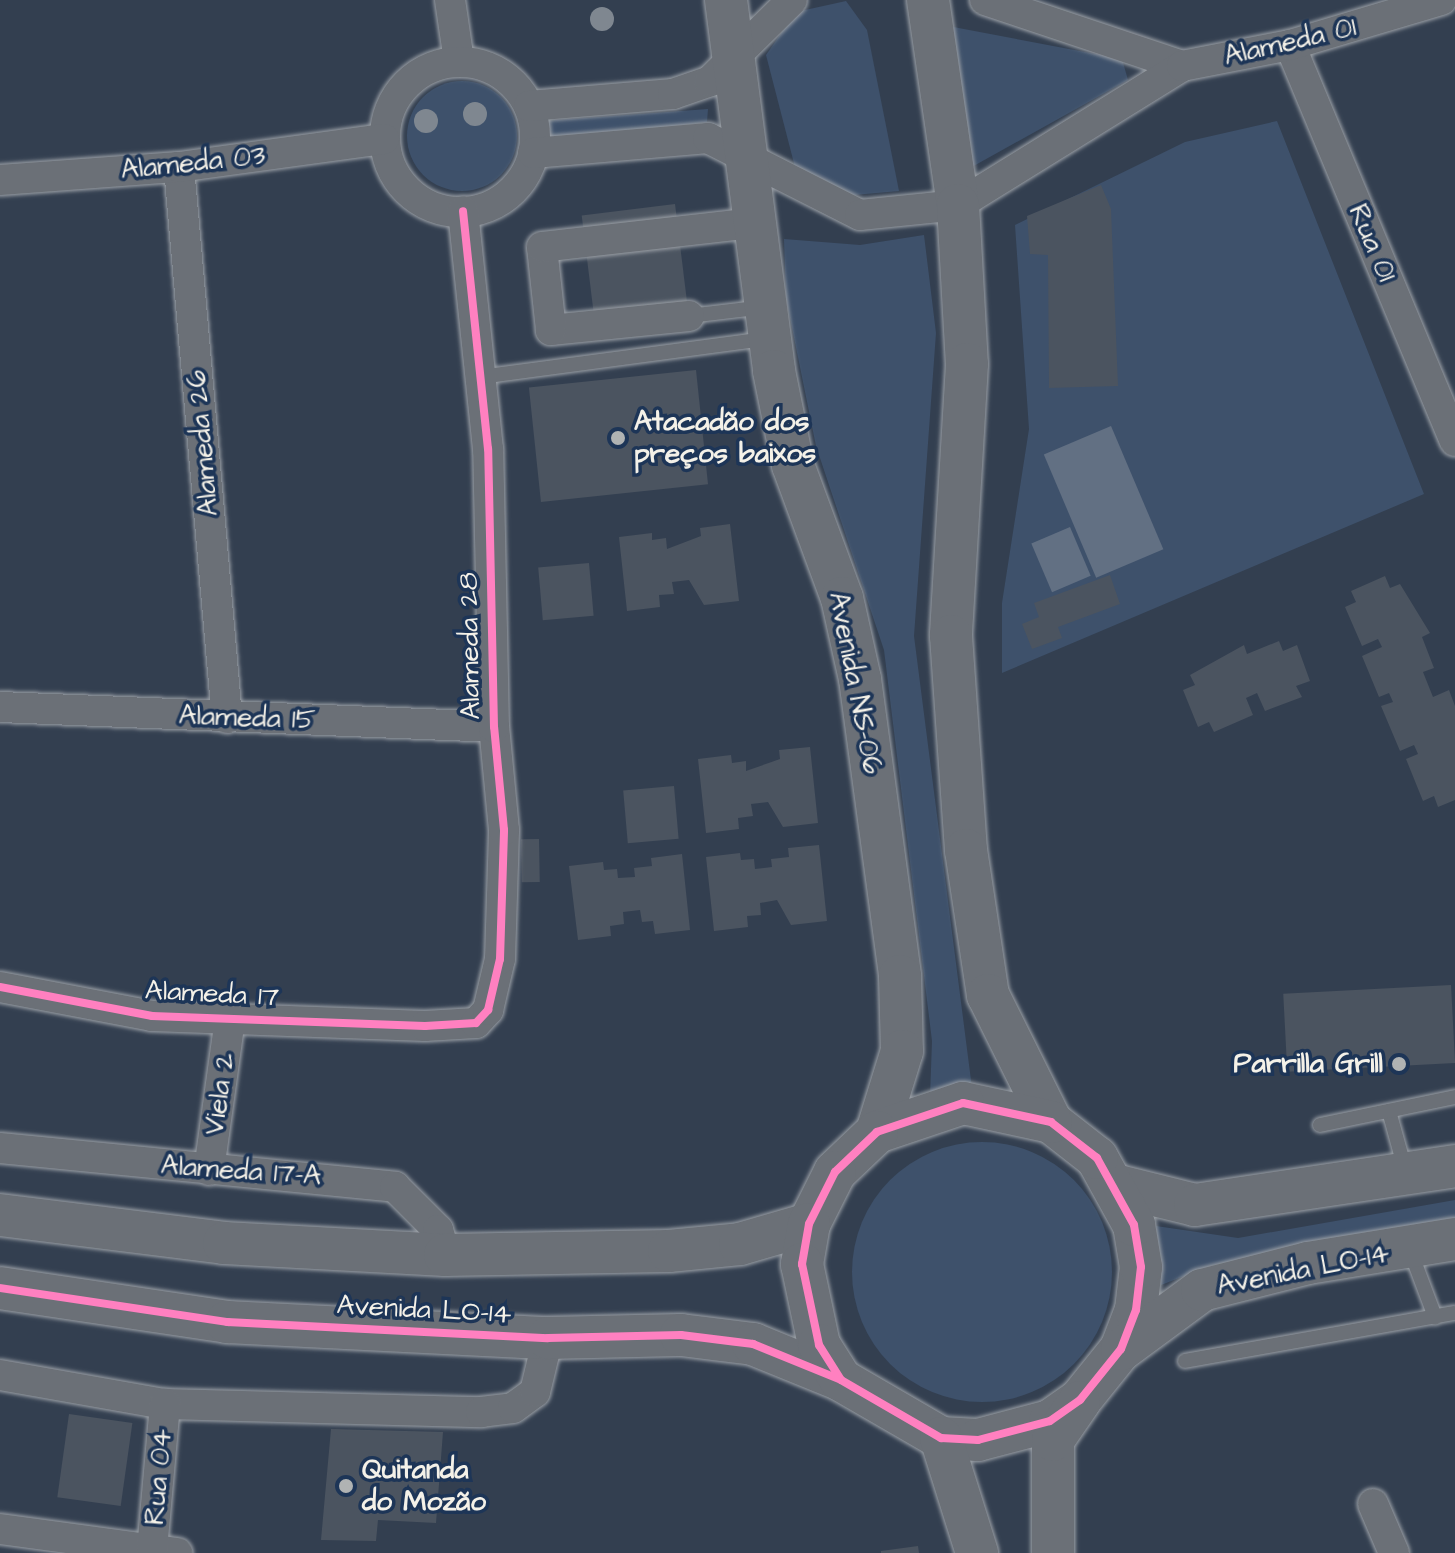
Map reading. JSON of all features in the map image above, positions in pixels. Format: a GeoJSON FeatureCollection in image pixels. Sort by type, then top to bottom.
{"type":"FeatureCollection","features":[{"type":"Feature","properties":{"kind":"street"},"geometry":{"type":"LineString","coordinates":[[450,0],[459,61]]}},
{"type":"Feature","properties":{"kind":"street","name":"Avenida NS-06"},"geometry":{"type":"LineString","coordinates":[[726,0],[731,64],[767,322],[793,465],[842,598],[860,679],[900,976],[902,1051],[877,1132]]}},
{"type":"Feature","properties":{"kind":"street"},"geometry":{"type":"LineString","coordinates":[[529,106],[673,94],[731,64],[792,0]]}},
{"type":"Feature","properties":{"kind":"street"},"geometry":{"type":"LineString","coordinates":[[928,0],[958,205],[967,364],[951,636],[966,850],[988,995],[1051,1122],[1097,1158],[1118,1186],[1141,1267],[1136,1310],[1121,1349],[1053,1440],[1053,1553]]}},
{"type":"Feature","properties":{"kind":"street"},"geometry":{"type":"LineString","coordinates":[[985,0],[1182,66]]}},
{"type":"Feature","properties":{"kind":"street","name":"Alameda 01"},"geometry":{"type":"LineString","coordinates":[[1182,66],[1290,45],[1441,0]]}},
{"type":"Feature","properties":{"kind":"street","name":"Rua 01"},"geometry":{"type":"LineString","coordinates":[[1290,45],[1455,441]]}},
{"type":"Feature","properties":{"kind":"street"},"geometry":{"type":"LineString","coordinates":[[459,61],[501,73],[529,106],[533,153],[513,189],[463,211],[413,196],[398,180],[384,139],[393,105],[414,77],[459,61]]}},
{"type":"Feature","properties":{"kind":"street"},"geometry":{"type":"LineString","coordinates":[[533,153],[669,136],[708,138],[743,152],[768,174],[860,215],[958,205],[1182,66]]}},
{"type":"Feature","properties":{"kind":"street","name":"Alameda 03"},"geometry":{"type":"LineString","coordinates":[[0,180],[179,167],[384,139]]}},
{"type":"Feature","properties":{"kind":"street","name":"Alameda 26"},"geometry":{"type":"LineString","coordinates":[[179,167],[227,718]]}},
{"type":"Feature","properties":{"kind":"street","name":"Alameda 28"},"geometry":{"type":"LineString","coordinates":[[425,1026],[476,1023],[495,987],[504,830],[494,727],[480,377],[463,211]]}},
{"type":"Feature","properties":{"kind":"street"},"geometry":{"type":"LineString","coordinates":[[689,316],[551,330],[542,247],[753,223]]}},
{"type":"Feature","properties":{"kind":"street","name":"Alameda 15"},"geometry":{"type":"LineString","coordinates":[[0,707],[494,727]]}},
{"type":"Feature","properties":{"kind":"street","name":"Alameda 17"},"geometry":{"type":"LineString","coordinates":[[0,987],[152,1016],[425,1026]]}},
{"type":"Feature","properties":{"kind":"street","name":"Viela 2"},"geometry":{"type":"LineString","coordinates":[[209,1170],[230,1018]]}},
{"type":"Feature","properties":{"kind":"street"},"geometry":{"type":"LineString","coordinates":[[841,1380],[806,1306],[809,1224],[835,1172],[877,1132],[963,1103],[1051,1122]]}},
{"type":"Feature","properties":{"kind":"street","name":"Alameda 17-A"},"geometry":{"type":"LineString","coordinates":[[0,1148],[395,1187],[438,1230],[445,1255]]}},
{"type":"Feature","properties":{"kind":"street"},"geometry":{"type":"LineString","coordinates":[[1118,1186],[1195,1205],[1407,1179],[1455,1166]]}},
{"type":"Feature","properties":{"kind":"street","name":"Avenida LO-14"},"geometry":{"type":"LineString","coordinates":[[0,1215],[224,1243],[445,1255],[669,1251],[740,1244],[809,1224]]}},
{"type":"Feature","properties":{"kind":"street","name":"Avenida LO-14"},"geometry":{"type":"LineString","coordinates":[[1121,1349],[1202,1290],[1308,1263],[1410,1249],[1455,1239]]}},
{"type":"Feature","properties":{"kind":"street","name":"Avenida LO-14"},"geometry":{"type":"LineString","coordinates":[[0,1288],[227,1322],[548,1338],[681,1335],[753,1344],[841,1380],[941,1438]]}},
{"type":"Feature","properties":{"kind":"street"},"geometry":{"type":"LineString","coordinates":[[0,1375],[165,1404],[513,1408],[535,1392],[548,1338]]}},
{"type":"Feature","properties":{"kind":"street"},"geometry":{"type":"LineString","coordinates":[[977,1553],[941,1438],[1015,1434],[1080,1400]]}},
{"type":"Feature","properties":{"kind":"street","name":"Rua 04"},"geometry":{"type":"LineString","coordinates":[[164,1551],[165,1404]]}},
{"type":"Feature","properties":{"kind":"street"},"geometry":{"type":"LineString","coordinates":[[1373,1504],[1394,1553]]}},
{"type":"Feature","properties":{"kind":"street"},"geometry":{"type":"LineString","coordinates":[[0,1529],[164,1551]]}},
{"type":"Feature","properties":{"kind":"street"},"geometry":{"type":"LineString","coordinates":[[0,1545],[1,1553]]}},
{"type":"Feature","properties":{"kind":"lane"},"geometry":{"type":"LineString","coordinates":[[689,316],[767,322]]}},
{"type":"Feature","properties":{"kind":"lane"},"geometry":{"type":"LineString","coordinates":[[480,377],[767,322]]}},
{"type":"Feature","properties":{"kind":"lane"},"geometry":{"type":"LineString","coordinates":[[1320,1125],[1455,1097]]}},
{"type":"Feature","properties":{"kind":"lane"},"geometry":{"type":"LineString","coordinates":[[1389,1111],[1407,1179]]}},
{"type":"Feature","properties":{"kind":"lane"},"geometry":{"type":"LineString","coordinates":[[1410,1249],[1435,1317]]}},
{"type":"Feature","properties":{"kind":"lane"},"geometry":{"type":"LineString","coordinates":[[1185,1361],[1455,1313]]}},
{"type":"Feature","properties":{"kind":"shaded area"},"geometry":{"type":"Polygon","coordinates":[[[846,1],[867,30],[899,191],[854,195],[796,171],[766,55],[796,12],[846,1]]]}},
{"type":"Feature","properties":{"kind":"shaded area"},"geometry":{"type":"Polygon","coordinates":[[[948,26],[1122,59],[1128,80],[970,168],[948,26]]]}},
{"type":"Feature","properties":{"kind":"shaded area"},"geometry":{"type":"Polygon","coordinates":[[[462,81],[483,86],[501,97],[512,115],[517,136],[512,157],[501,175],[483,186],[462,191],[441,186],[423,175],[412,157],[407,136],[412,115],[423,97],[441,86],[462,81]]]}},
{"type":"Feature","properties":{"kind":"shaded area"},"geometry":{"type":"Polygon","coordinates":[[[708,109],[707,122],[546,141],[544,121],[708,109]]]}},
{"type":"Feature","properties":{"kind":"shaded area"},"geometry":{"type":"Polygon","coordinates":[[[1277,121],[1424,494],[1002,673],[1002,603],[1029,429],[1015,225],[1185,142],[1277,121]]]}},
{"type":"Feature","properties":{"kind":"shaded area"},"geometry":{"type":"Polygon","coordinates":[[[924,235],[936,333],[914,636],[972,1088],[930,1097],[932,1041],[884,650],[816,446],[786,298],[784,239],[860,245],[924,235]]]}},
{"type":"Feature","properties":{"kind":"shaded area"},"geometry":{"type":"Polygon","coordinates":[[[1111,426],[1163,549],[1096,578],[1044,455],[1111,426]]]}},
{"type":"Feature","properties":{"kind":"shaded area"},"geometry":{"type":"Polygon","coordinates":[[[1070,527],[1091,576],[1052,592],[1031,543],[1070,527]]]}},
{"type":"Feature","properties":{"kind":"shaded area"},"geometry":{"type":"Polygon","coordinates":[[[982,1142],[1032,1152],[1074,1180],[1102,1222],[1112,1272],[1102,1322],[1074,1364],[1032,1392],[982,1402],[932,1392],[890,1364],[862,1322],[852,1272],[862,1222],[890,1180],[932,1152],[982,1142]]]}},
{"type":"Feature","properties":{"kind":"shaded area"},"geometry":{"type":"Polygon","coordinates":[[[1455,1200],[1455,1219],[1213,1265],[1161,1285],[1156,1226],[1238,1238],[1455,1200]]]}},
{"type":"Feature","properties":{"kind":"building"},"geometry":{"type":"Polygon","coordinates":[[[1101,185],[1111,209],[1118,386],[1049,388],[1048,255],[1030,254],[1027,216],[1101,185]]]}},
{"type":"Feature","properties":{"kind":"building"},"geometry":{"type":"Polygon","coordinates":[[[675,204],[688,307],[594,319],[582,215],[675,204]]]}},
{"type":"Feature","properties":{"kind":"building","name":"Atacadão dos preços baixos"},"geometry":{"type":"Polygon","coordinates":[[[696,370],[708,484],[541,502],[529,388],[696,370]]]}},
{"type":"Feature","properties":{"kind":"building"},"geometry":{"type":"Polygon","coordinates":[[[730,524],[739,601],[704,605],[689,580],[672,582],[674,594],[659,595],[660,607],[627,611],[619,537],[652,533],[652,540],[666,538],[667,549],[701,536],[700,528],[730,524]]]}},
{"type":"Feature","properties":{"kind":"building"},"geometry":{"type":"Polygon","coordinates":[[[589,563],[594,616],[543,620],[538,567],[589,563]]]}},
{"type":"Feature","properties":{"kind":"building"},"geometry":{"type":"Polygon","coordinates":[[[1110,575],[1120,604],[1058,627],[1062,638],[1032,649],[1022,624],[1039,617],[1034,603],[1110,575]]]}},
{"type":"Feature","properties":{"kind":"building"},"geometry":{"type":"Polygon","coordinates":[[[1385,576],[1390,588],[1400,584],[1430,633],[1422,637],[1434,668],[1423,672],[1433,697],[1449,690],[1455,706],[1455,800],[1438,807],[1434,796],[1423,801],[1406,759],[1418,754],[1414,745],[1400,751],[1381,706],[1393,702],[1389,693],[1379,697],[1362,656],[1382,647],[1378,639],[1362,646],[1345,607],[1356,602],[1351,591],[1385,576]]]}},
{"type":"Feature","properties":{"kind":"building"},"geometry":{"type":"Polygon","coordinates":[[[1279,641],[1283,651],[1297,645],[1310,681],[1296,686],[1302,697],[1265,711],[1257,693],[1246,698],[1253,715],[1214,732],[1209,722],[1198,727],[1183,690],[1195,685],[1190,675],[1244,645],[1247,654],[1279,641]]]}},
{"type":"Feature","properties":{"kind":"building"},"geometry":{"type":"Polygon","coordinates":[[[810,747],[818,823],[783,827],[768,802],[751,804],[753,816],[738,818],[739,829],[706,833],[698,759],[731,755],[732,763],[746,761],[746,771],[780,759],[779,750],[810,747]]]}},
{"type":"Feature","properties":{"kind":"building"},"geometry":{"type":"Polygon","coordinates":[[[674,786],[679,839],[628,843],[623,790],[674,786]]]}},
{"type":"Feature","properties":{"kind":"building"},"geometry":{"type":"Polygon","coordinates":[[[521,839],[539,839],[540,882],[522,882],[521,839]]]}},
{"type":"Feature","properties":{"kind":"building"},"geometry":{"type":"Polygon","coordinates":[[[819,845],[827,921],[791,925],[777,900],[760,903],[761,915],[747,916],[748,927],[714,931],[706,857],[740,853],[741,860],[754,859],[755,869],[772,867],[771,859],[789,857],[788,848],[819,845]]]}},
{"type":"Feature","properties":{"kind":"building"},"geometry":{"type":"Polygon","coordinates":[[[682,854],[690,930],[655,934],[653,921],[642,922],[640,910],[623,912],[624,924],[610,926],[611,936],[578,940],[569,866],[603,862],[604,870],[617,869],[618,878],[635,877],[634,868],[652,866],[651,858],[682,854]]]}},
{"type":"Feature","properties":{"kind":"building"},"geometry":{"type":"Polygon","coordinates":[[[1451,985],[1455,1063],[1287,1072],[1283,994],[1451,985]]]}},
{"type":"Feature","properties":{"kind":"building"},"geometry":{"type":"Polygon","coordinates":[[[69,1414],[132,1423],[121,1506],[57,1497],[69,1414]]]}},
{"type":"Feature","properties":{"kind":"building"},"geometry":{"type":"Polygon","coordinates":[[[331,1429],[443,1432],[436,1523],[378,1520],[376,1541],[321,1540],[331,1429]]]}},
{"type":"Feature","properties":{"kind":"building"},"geometry":{"type":"Polygon","coordinates":[[[918,1546],[919,1553],[881,1553],[881,1551],[918,1546]]]}},
{"type":"Feature","properties":{"kind":"cycle path"},"geometry":{"type":"LineString","coordinates":[[0,987],[152,1016],[425,1026],[476,1023],[488,1010],[500,959],[504,830],[494,727],[488,449],[463,211]]}},
{"type":"Feature","properties":{"kind":"cycle path"},"geometry":{"type":"LineString","coordinates":[[0,1288],[227,1322],[548,1338],[681,1335],[753,1344],[841,1380],[941,1438],[978,1440],[1050,1421],[1080,1400],[1121,1349],[1136,1310],[1141,1267],[1134,1225],[1097,1158],[1051,1122],[963,1103],[877,1132],[835,1172],[809,1224],[802,1264],[819,1345],[841,1380]]}},
{"type":"Feature","properties":{"kind":"place","name":"Atacadão dos preços baixos"},"geometry":{"type":"Point","coordinates":[618,438]}},
{"type":"Feature","properties":{"kind":"place","name":"Parrilla Grill"},"geometry":{"type":"Point","coordinates":[1399,1064]}},
{"type":"Feature","properties":{"kind":"place","name":"Quitanda do Mozão"},"geometry":{"type":"Point","coordinates":[346,1486]}}]}
